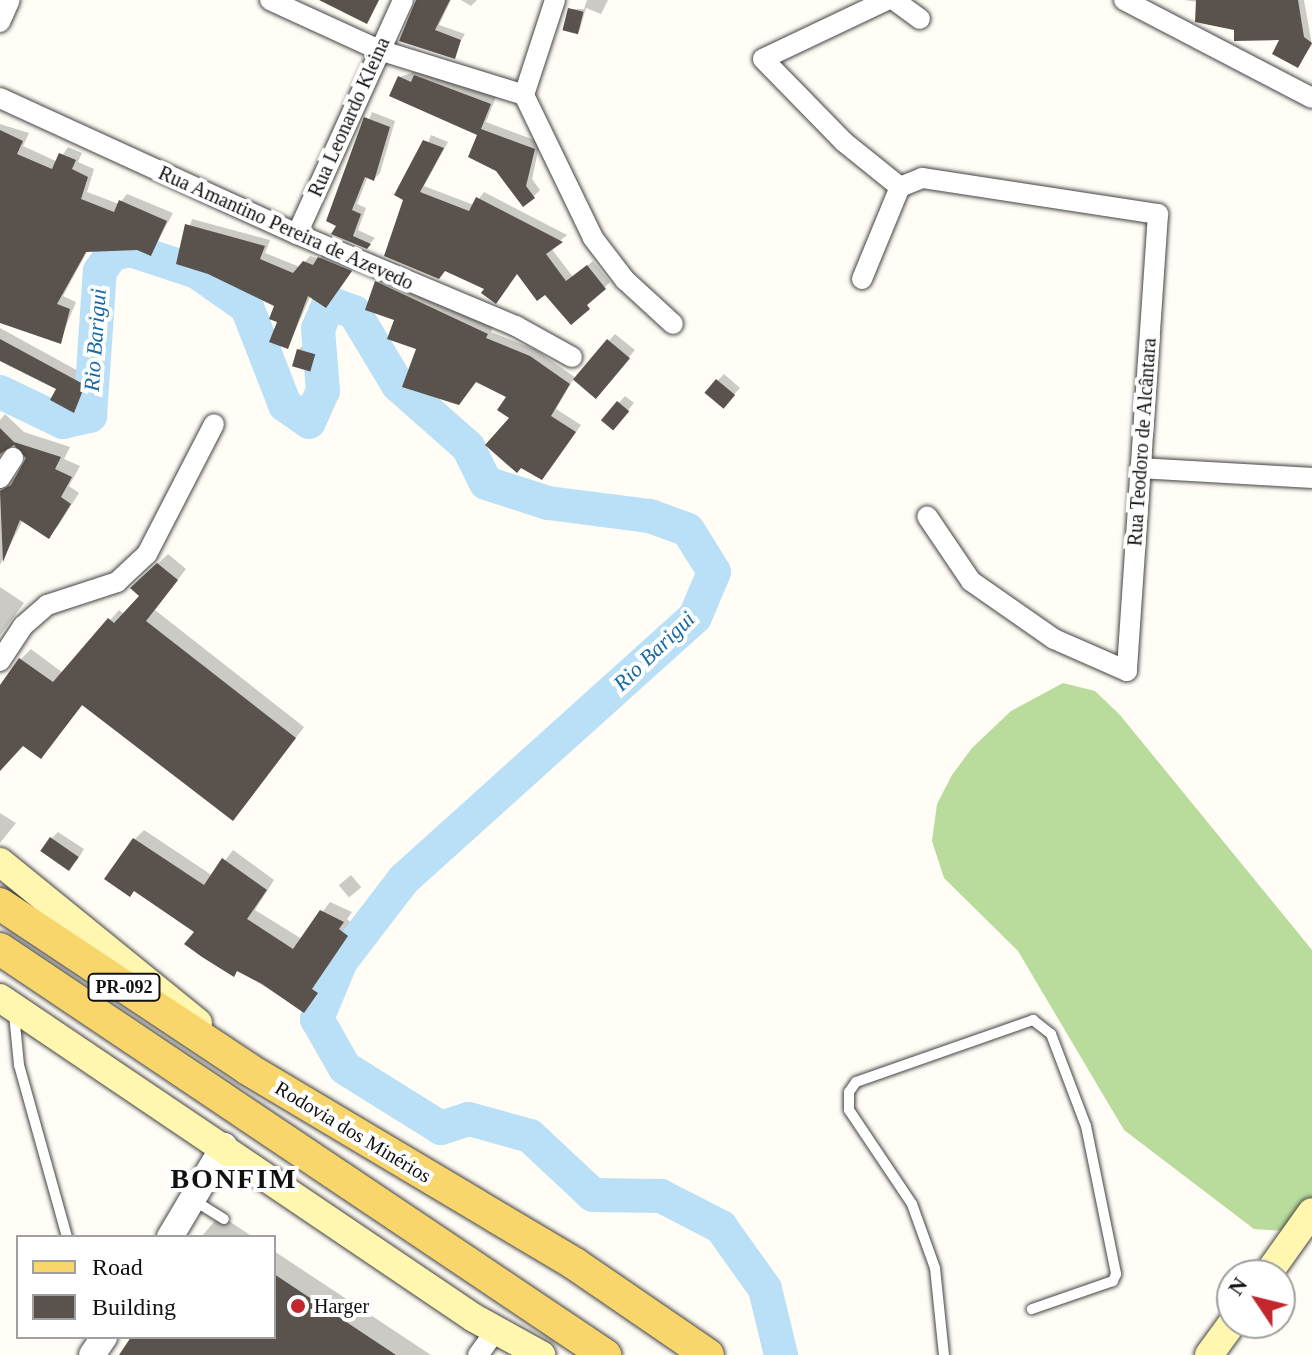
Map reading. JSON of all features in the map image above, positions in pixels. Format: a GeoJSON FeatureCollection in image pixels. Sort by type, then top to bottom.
{"type":"FeatureCollection","features":[{"type":"Feature","properties":{"kind":"main road"},"geometry":{"type":"LineString","coordinates":[[0,862],[151,981],[248,1069]]}},
{"type":"Feature","properties":{"kind":"main road","name":"Rodovia dos Minérios"},"geometry":{"type":"LineString","coordinates":[[0,904],[248,1069],[575,1264],[708,1355]]}},
{"type":"Feature","properties":{"kind":"main road","name":"PR-092"},"geometry":{"type":"LineString","coordinates":[[0,949],[605,1355]]}},
{"type":"Feature","properties":{"kind":"main road"},"geometry":{"type":"LineString","coordinates":[[7,1003],[496,1330],[541,1355]]}},
{"type":"Feature","properties":{"kind":"main road"},"geometry":{"type":"LineString","coordinates":[[1278,1259],[1312,1212]]}},
{"type":"Feature","properties":{"kind":"street"},"geometry":{"type":"LineString","coordinates":[[0,22],[10,0]]}},
{"type":"Feature","properties":{"kind":"street"},"geometry":{"type":"LineString","coordinates":[[270,0],[295,4],[379,50],[524,95]]}},
{"type":"Feature","properties":{"kind":"street","name":"Rua Leonardo Kleina"},"geometry":{"type":"LineString","coordinates":[[297,234],[403,0]]}},
{"type":"Feature","properties":{"kind":"street"},"geometry":{"type":"LineString","coordinates":[[555,0],[524,95],[593,238],[625,280],[673,324]]}},
{"type":"Feature","properties":{"kind":"street"},"geometry":{"type":"LineString","coordinates":[[862,279],[900,187],[844,142],[763,59],[887,0]]}},
{"type":"Feature","properties":{"kind":"street"},"geometry":{"type":"LineString","coordinates":[[894,0],[920,19]]}},
{"type":"Feature","properties":{"kind":"street"},"geometry":{"type":"LineString","coordinates":[[1124,0],[1146,6],[1312,98]]}},
{"type":"Feature","properties":{"kind":"street","name":"Rua Amantino Pereira de Azevedo"},"geometry":{"type":"LineString","coordinates":[[0,98],[297,234],[516,326],[572,357]]}},
{"type":"Feature","properties":{"kind":"street","name":"Rua Teodoro de Alcântara"},"geometry":{"type":"LineString","coordinates":[[900,187],[922,178],[1158,214],[1127,671],[1054,639],[971,581],[927,516]]}},
{"type":"Feature","properties":{"kind":"street"},"geometry":{"type":"LineString","coordinates":[[0,661],[23,626],[47,605],[117,582],[147,554],[214,424]]}},
{"type":"Feature","properties":{"kind":"street"},"geometry":{"type":"LineString","coordinates":[[0,478],[13,458]]}},
{"type":"Feature","properties":{"kind":"street"},"geometry":{"type":"LineString","coordinates":[[1140,468],[1312,478]]}},
{"type":"Feature","properties":{"kind":"street"},"geometry":{"type":"LineString","coordinates":[[171,1235],[224,1146]]}},
{"type":"Feature","properties":{"kind":"street"},"geometry":{"type":"LineString","coordinates":[[478,1355],[496,1330]]}},
{"type":"Feature","properties":{"kind":"lane"},"geometry":{"type":"LineString","coordinates":[[7,1003],[19,1065],[66,1235]]}},
{"type":"Feature","properties":{"kind":"lane"},"geometry":{"type":"LineString","coordinates":[[944,1355],[935,1268],[900,1183],[849,1110],[849,1092],[856,1082],[1033,1020],[1051,1034],[1086,1126],[1116,1274],[1113,1281],[1032,1309]]}},
{"type":"Feature","properties":{"kind":"lane"},"geometry":{"type":"LineString","coordinates":[[194,1200],[224,1219]]}},
{"type":"Feature","properties":{"kind":"lane"},"geometry":{"type":"LineString","coordinates":[[496,1330],[526,1355]]}},
{"type":"Feature","properties":{"kind":"green space"},"geometry":{"type":"Polygon","coordinates":[[[1063,683],[1095,691],[1120,715],[1312,950],[1312,1206],[1284,1231],[1254,1229],[1124,1130],[1018,951],[944,878],[932,841],[937,804],[952,775],[972,748],[1011,711],[1063,683]]]}},
{"type":"Feature","properties":{"kind":"building"},"geometry":{"type":"Polygon","coordinates":[[[319,0],[379,0],[367,24],[319,0]]]}},
{"type":"Feature","properties":{"kind":"building"},"geometry":{"type":"Polygon","coordinates":[[[416,0],[450,0],[435,30],[461,40],[455,59],[399,41],[416,0]]]}},
{"type":"Feature","properties":{"kind":"building"},"geometry":{"type":"Polygon","coordinates":[[[1196,0],[1298,0],[1304,37],[1312,43],[1298,68],[1272,54],[1279,40],[1234,41],[1234,30],[1195,22],[1196,0]]]}},
{"type":"Feature","properties":{"kind":"building"},"geometry":{"type":"Polygon","coordinates":[[[568,8],[584,12],[578,34],[562,30],[568,8]]]}},
{"type":"Feature","properties":{"kind":"building"},"geometry":{"type":"Polygon","coordinates":[[[414,75],[491,104],[481,129],[535,149],[526,186],[535,198],[523,207],[496,171],[468,157],[477,135],[389,96],[398,76],[411,82],[414,75]]]}},
{"type":"Feature","properties":{"kind":"building"},"geometry":{"type":"Polygon","coordinates":[[[364,117],[390,127],[374,181],[365,177],[352,210],[361,214],[353,236],[371,244],[367,249],[331,234],[336,226],[326,221],[364,117]]]}},
{"type":"Feature","properties":{"kind":"building"},"geometry":{"type":"Polygon","coordinates":[[[0,130],[23,141],[17,154],[52,169],[59,153],[76,160],[72,169],[88,177],[81,199],[114,212],[119,200],[167,221],[151,256],[137,250],[86,252],[57,304],[70,309],[61,344],[0,323],[0,130]]]}},
{"type":"Feature","properties":{"kind":"building"},"geometry":{"type":"Polygon","coordinates":[[[423,140],[444,148],[420,192],[469,211],[476,197],[563,242],[546,254],[566,281],[587,265],[606,289],[587,305],[590,309],[571,325],[545,295],[537,301],[517,274],[496,304],[481,293],[484,289],[445,271],[439,279],[384,256],[403,200],[394,195],[423,140]]]}},
{"type":"Feature","properties":{"kind":"building"},"geometry":{"type":"Polygon","coordinates":[[[185,224],[265,246],[260,259],[293,273],[303,261],[313,265],[318,257],[352,271],[326,308],[308,296],[288,349],[269,342],[277,322],[269,319],[274,306],[208,274],[176,264],[185,224]]]}},
{"type":"Feature","properties":{"kind":"building"},"geometry":{"type":"Polygon","coordinates":[[[375,281],[488,334],[486,338],[530,356],[570,384],[551,416],[576,432],[542,480],[521,468],[517,473],[485,445],[509,418],[497,410],[506,397],[476,382],[459,405],[402,387],[416,349],[387,339],[394,320],[365,310],[375,281]]]}},
{"type":"Feature","properties":{"kind":"building"},"geometry":{"type":"Polygon","coordinates":[[[0,339],[85,385],[74,413],[50,400],[56,389],[0,361],[0,339]]]}},
{"type":"Feature","properties":{"kind":"building"},"geometry":{"type":"Polygon","coordinates":[[[607,339],[630,358],[596,399],[573,380],[607,339]]]}},
{"type":"Feature","properties":{"kind":"building"},"geometry":{"type":"Polygon","coordinates":[[[297,349],[315,354],[310,372],[292,366],[297,349]]]}},
{"type":"Feature","properties":{"kind":"building"},"geometry":{"type":"Polygon","coordinates":[[[716,379],[735,395],[724,409],[704,393],[716,379]]]}},
{"type":"Feature","properties":{"kind":"building"},"geometry":{"type":"Polygon","coordinates":[[[617,401],[629,411],[613,430],[601,420],[617,401]]]}},
{"type":"Feature","properties":{"kind":"building"},"geometry":{"type":"Polygon","coordinates":[[[0,428],[14,442],[61,457],[55,469],[72,477],[61,497],[71,504],[49,539],[20,520],[3,562],[0,491],[11,485],[26,458],[14,445],[0,454],[0,428]]]}},
{"type":"Feature","properties":{"kind":"building"},"geometry":{"type":"Polygon","coordinates":[[[157,563],[178,580],[146,621],[296,738],[233,821],[82,705],[41,759],[23,746],[0,771],[0,685],[19,658],[53,682],[108,618],[114,623],[139,596],[130,588],[157,563]]]}},
{"type":"Feature","properties":{"kind":"building"},"geometry":{"type":"Polygon","coordinates":[[[50,837],[79,857],[69,871],[40,851],[50,837]]]}},
{"type":"Feature","properties":{"kind":"building"},"geometry":{"type":"Polygon","coordinates":[[[133,838],[204,885],[222,858],[267,890],[247,919],[293,949],[320,910],[344,922],[339,929],[348,936],[312,989],[318,993],[304,1013],[262,984],[237,971],[234,977],[202,957],[184,944],[194,932],[134,891],[130,897],[104,879],[133,838]]]}},
{"type":"Feature","properties":{"kind":"building","name":"Harger"},"geometry":{"type":"Polygon","coordinates":[[[276,1275],[396,1355],[119,1355],[130,1339],[276,1339],[276,1275]]]}},
{"type":"Feature","properties":{"kind":"waterway","name":"Rio Barigui"},"geometry":{"type":"LineString","coordinates":[[0,392],[63,422],[90,416],[100,271],[112,254],[131,250],[197,272],[247,307],[285,405],[309,422],[323,391],[318,329],[329,303],[354,312],[398,385],[468,447],[486,483],[548,503],[650,516],[688,530],[714,572],[695,617],[404,879],[341,961],[317,1019],[345,1068],[441,1128],[469,1119],[530,1136],[593,1195],[661,1196],[721,1227],[765,1289],[781,1355]]}},
{"type":"Feature","properties":{"kind":"place","name":"Harger"},"geometry":{"type":"Point","coordinates":[298,1306]}},
{"type":"Feature","properties":{"kind":"district","name":"BONFIM"},"geometry":{"type":"Point","coordinates":[234,1179]}}]}
